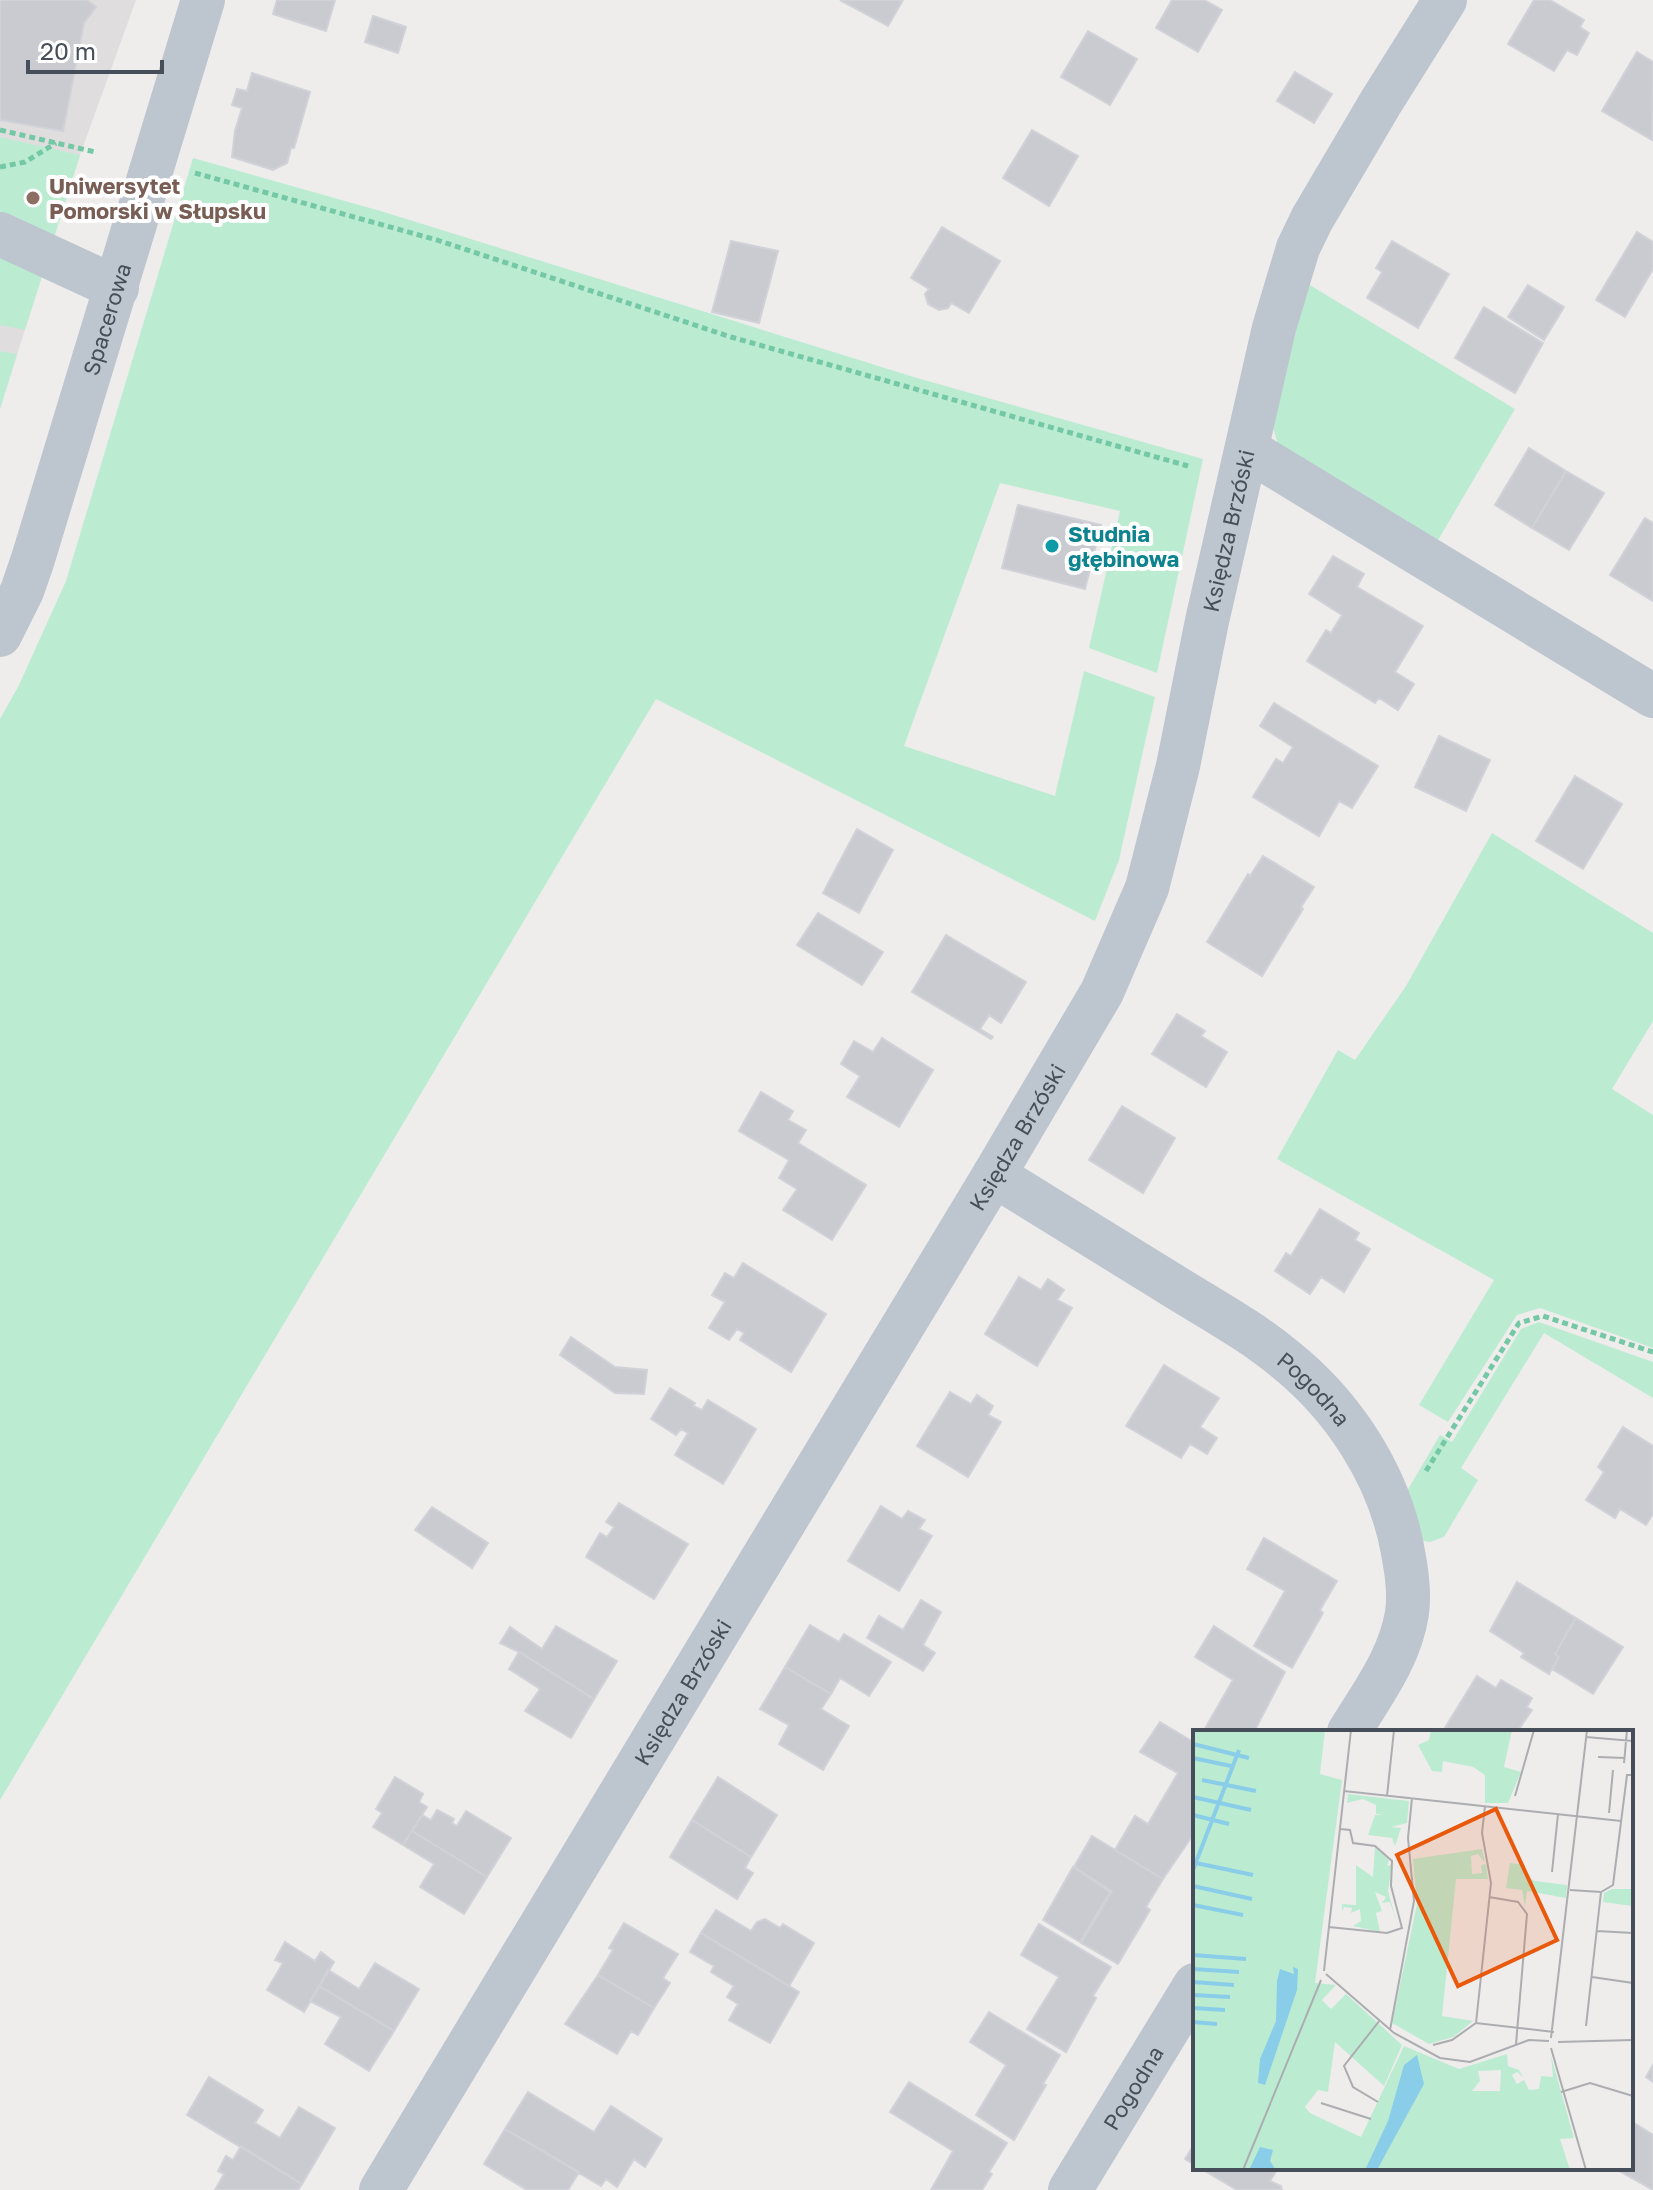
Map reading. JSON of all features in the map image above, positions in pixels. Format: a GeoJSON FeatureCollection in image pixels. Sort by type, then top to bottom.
{"type":"FeatureCollection","features":[{"type":"Feature","properties":{"kind":"street","name":"Spacerowa"},"geometry":{"type":"LineString","coordinates":[[0,635],[22,591],[33,559],[203,0]]}},
{"type":"Feature","properties":{"kind":"street","name":"Księdza Brzóski"},"geometry":{"type":"LineString","coordinates":[[381,2190],[1102,992],[1147,888],[1178,766],[1207,621],[1274,328],[1305,233],[1373,115],[1445,0]]}},
{"type":"Feature","properties":{"kind":"street"},"geometry":{"type":"LineString","coordinates":[[0,234],[117,288]]}},
{"type":"Feature","properties":{"kind":"street"},"geometry":{"type":"LineString","coordinates":[[1248,450],[1653,696]]}},
{"type":"Feature","properties":{"kind":"street","name":"Pogodna"},"geometry":{"type":"LineString","coordinates":[[994,1175],[1262,1342],[1308,1378],[1350,1427],[1379,1477],[1397,1522],[1408,1587],[1407,1611],[1400,1642],[1390,1666],[1350,1730]]}},
{"type":"Feature","properties":{"kind":"street","name":"Pogodna"},"geometry":{"type":"LineString","coordinates":[[1070,2190],[1193,1988]]}},
{"type":"Feature","properties":{"kind":"path"},"geometry":{"type":"LineString","coordinates":[[0,130],[95,152]]}},
{"type":"Feature","properties":{"kind":"path"},"geometry":{"type":"LineString","coordinates":[[0,167],[25,162],[56,143]]}},
{"type":"Feature","properties":{"kind":"path"},"geometry":{"type":"LineString","coordinates":[[193,172],[437,240],[731,337],[1188,466]]}},
{"type":"Feature","properties":{"kind":"path"},"geometry":{"type":"LineString","coordinates":[[1422,1478],[1519,1323],[1543,1316],[1653,1352]]}},
{"type":"Feature","properties":{"kind":"shaded area","name":"Uniwersytet Pomorski w Słupsku"},"geometry":{"type":"Polygon","coordinates":[[[0,0],[136,0],[80,155],[0,409],[0,0]]]}},
{"type":"Feature","properties":{"kind":"green space"},"geometry":{"type":"Polygon","coordinates":[[[0,137],[80,155],[53,241],[0,218],[0,137]]]}},
{"type":"Feature","properties":{"kind":"green space"},"geometry":{"type":"Polygon","coordinates":[[[193,158],[384,212],[917,378],[1203,459],[1157,673],[1089,648],[1120,511],[1000,483],[904,746],[1055,796],[1084,671],[1155,697],[1119,860],[1095,921],[656,699],[0,1800],[0,719],[19,685],[66,581],[193,158]]]}},
{"type":"Feature","properties":{"kind":"green space"},"geometry":{"type":"Polygon","coordinates":[[[0,254],[43,273],[25,330],[0,325],[0,254]]]}},
{"type":"Feature","properties":{"kind":"green space"},"geometry":{"type":"Polygon","coordinates":[[[1308,284],[1515,409],[1434,547],[1278,444],[1272,424],[1308,284]]]}},
{"type":"Feature","properties":{"kind":"green space"},"geometry":{"type":"Polygon","coordinates":[[[0,351],[17,354],[0,409],[0,351]]]}},
{"type":"Feature","properties":{"kind":"green space"},"geometry":{"type":"Polygon","coordinates":[[[1492,833],[1653,933],[1653,1021],[1612,1089],[1653,1115],[1653,1348],[1540,1308],[1517,1315],[1448,1422],[1419,1405],[1494,1280],[1277,1159],[1338,1050],[1355,1060],[1406,986],[1492,833]]]}},
{"type":"Feature","properties":{"kind":"green space"},"geometry":{"type":"Polygon","coordinates":[[[1539,1322],[1653,1362],[1653,1398],[1544,1333],[1461,1468],[1478,1480],[1444,1537],[1430,1542],[1418,1540],[1404,1496],[1440,1435],[1452,1442],[1521,1329],[1539,1322]]]}},
{"type":"Feature","properties":{"kind":"building"},"geometry":{"type":"Polygon","coordinates":[[[0,0],[87,0],[96,7],[84,23],[63,131],[0,120],[0,0]]]}},
{"type":"Feature","properties":{"kind":"building"},"geometry":{"type":"Polygon","coordinates":[[[277,0],[335,0],[326,31],[273,14],[277,0]]]}},
{"type":"Feature","properties":{"kind":"building"},"geometry":{"type":"Polygon","coordinates":[[[840,0],[903,0],[888,26],[840,0]]]}},
{"type":"Feature","properties":{"kind":"building"},"geometry":{"type":"Polygon","coordinates":[[[1172,0],[1204,0],[1222,10],[1198,52],[1156,28],[1172,0]]]}},
{"type":"Feature","properties":{"kind":"building"},"geometry":{"type":"Polygon","coordinates":[[[1534,0],[1550,0],[1584,20],[1580,27],[1589,33],[1577,55],[1567,50],[1554,71],[1508,44],[1534,0]]]}},
{"type":"Feature","properties":{"kind":"building"},"geometry":{"type":"Polygon","coordinates":[[[373,16],[406,27],[398,53],[365,42],[373,16]]]}},
{"type":"Feature","properties":{"kind":"building"},"geometry":{"type":"Polygon","coordinates":[[[1088,31],[1137,59],[1110,105],[1061,77],[1088,31]]]}},
{"type":"Feature","properties":{"kind":"building"},"geometry":{"type":"Polygon","coordinates":[[[1637,52],[1653,62],[1652,140],[1602,111],[1637,52]]]}},
{"type":"Feature","properties":{"kind":"building"},"geometry":{"type":"Polygon","coordinates":[[[1295,72],[1332,94],[1314,123],[1277,101],[1295,72]]]}},
{"type":"Feature","properties":{"kind":"building"},"geometry":{"type":"Polygon","coordinates":[[[252,73],[310,92],[287,163],[273,170],[232,157],[242,108],[232,105],[237,89],[247,91],[252,73]]]}},
{"type":"Feature","properties":{"kind":"building"},"geometry":{"type":"Polygon","coordinates":[[[1032,130],[1078,156],[1049,206],[1003,178],[1032,130]]]}},
{"type":"Feature","properties":{"kind":"building"},"geometry":{"type":"Polygon","coordinates":[[[942,227],[1000,261],[969,313],[951,303],[948,308],[939,310],[928,304],[925,294],[929,289],[911,278],[942,227]]]}},
{"type":"Feature","properties":{"kind":"building"},"geometry":{"type":"Polygon","coordinates":[[[1637,232],[1653,242],[1653,269],[1625,317],[1596,300],[1637,232]]]}},
{"type":"Feature","properties":{"kind":"building"},"geometry":{"type":"Polygon","coordinates":[[[731,241],[778,251],[759,323],[712,312],[731,241]]]}},
{"type":"Feature","properties":{"kind":"building"},"geometry":{"type":"Polygon","coordinates":[[[1392,241],[1449,274],[1418,328],[1367,298],[1382,272],[1376,268],[1392,241]]]}},
{"type":"Feature","properties":{"kind":"building"},"geometry":{"type":"Polygon","coordinates":[[[1528,285],[1564,307],[1544,340],[1508,317],[1528,285]]]}},
{"type":"Feature","properties":{"kind":"building"},"geometry":{"type":"Polygon","coordinates":[[[1484,307],[1543,343],[1515,393],[1455,358],[1484,307]]]}},
{"type":"Feature","properties":{"kind":"building"},"geometry":{"type":"Polygon","coordinates":[[[1529,448],[1566,471],[1532,528],[1495,505],[1529,448]]]}},
{"type":"Feature","properties":{"kind":"building"},"geometry":{"type":"Polygon","coordinates":[[[1566,471],[1604,493],[1569,550],[1532,528],[1566,471]]]}},
{"type":"Feature","properties":{"kind":"building","name":"Studnia głębinowa"},"geometry":{"type":"Polygon","coordinates":[[[1018,505],[1101,525],[1085,589],[1002,568],[1018,505]]]}},
{"type":"Feature","properties":{"kind":"building"},"geometry":{"type":"Polygon","coordinates":[[[1645,518],[1653,523],[1653,601],[1610,575],[1645,518]]]}},
{"type":"Feature","properties":{"kind":"building"},"geometry":{"type":"Polygon","coordinates":[[[1333,556],[1364,574],[1357,587],[1423,626],[1395,672],[1414,684],[1398,710],[1379,698],[1375,703],[1307,661],[1326,630],[1331,633],[1342,615],[1309,594],[1333,556]]]}},
{"type":"Feature","properties":{"kind":"building"},"geometry":{"type":"Polygon","coordinates":[[[1274,703],[1378,766],[1352,808],[1339,801],[1319,836],[1253,797],[1276,759],[1283,763],[1293,747],[1260,726],[1274,703]]]}},
{"type":"Feature","properties":{"kind":"building"},"geometry":{"type":"Polygon","coordinates":[[[1439,736],[1490,760],[1466,811],[1415,787],[1439,736]]]}},
{"type":"Feature","properties":{"kind":"building"},"geometry":{"type":"Polygon","coordinates":[[[1575,776],[1622,804],[1583,869],[1536,841],[1575,776]]]}},
{"type":"Feature","properties":{"kind":"building"},"geometry":{"type":"Polygon","coordinates":[[[857,829],[893,850],[859,913],[823,893],[857,829]]]}},
{"type":"Feature","properties":{"kind":"building"},"geometry":{"type":"Polygon","coordinates":[[[1263,856],[1314,887],[1262,976],[1207,942],[1248,874],[1250,876],[1263,856]]]}},
{"type":"Feature","properties":{"kind":"building"},"geometry":{"type":"Polygon","coordinates":[[[818,913],[883,952],[862,985],[797,945],[818,913]]]}},
{"type":"Feature","properties":{"kind":"building"},"geometry":{"type":"Polygon","coordinates":[[[946,935],[1026,982],[1001,1023],[989,1015],[980,1029],[993,1037],[991,1039],[912,992],[946,935]]]}},
{"type":"Feature","properties":{"kind":"building"},"geometry":{"type":"Polygon","coordinates":[[[1177,1014],[1205,1031],[1201,1036],[1227,1052],[1206,1087],[1152,1054],[1177,1014]]]}},
{"type":"Feature","properties":{"kind":"building"},"geometry":{"type":"Polygon","coordinates":[[[882,1038],[933,1070],[899,1127],[847,1097],[860,1076],[841,1064],[854,1041],[873,1052],[882,1038]]]}},
{"type":"Feature","properties":{"kind":"building"},"geometry":{"type":"Polygon","coordinates":[[[761,1092],[793,1111],[788,1120],[806,1130],[798,1143],[866,1185],[832,1240],[783,1210],[797,1189],[779,1178],[789,1160],[739,1131],[761,1092]]]}},
{"type":"Feature","properties":{"kind":"building"},"geometry":{"type":"Polygon","coordinates":[[[1122,1106],[1175,1138],[1143,1193],[1089,1160],[1122,1106]]]}},
{"type":"Feature","properties":{"kind":"building"},"geometry":{"type":"Polygon","coordinates":[[[1320,1209],[1359,1233],[1355,1240],[1370,1249],[1344,1292],[1321,1277],[1310,1294],[1275,1271],[1286,1253],[1291,1256],[1320,1209]]]}},
{"type":"Feature","properties":{"kind":"building"},"geometry":{"type":"Polygon","coordinates":[[[743,1263],[826,1314],[791,1372],[740,1340],[744,1333],[737,1329],[729,1340],[709,1328],[725,1302],[712,1295],[725,1273],[734,1278],[743,1263]]]}},
{"type":"Feature","properties":{"kind":"building"},"geometry":{"type":"Polygon","coordinates":[[[1019,1277],[1041,1290],[1048,1279],[1064,1290],[1057,1300],[1072,1308],[1037,1366],[985,1334],[1019,1277]]]}},
{"type":"Feature","properties":{"kind":"building"},"geometry":{"type":"Polygon","coordinates":[[[571,1337],[615,1367],[647,1370],[644,1394],[615,1393],[560,1355],[571,1337]]]}},
{"type":"Feature","properties":{"kind":"building"},"geometry":{"type":"Polygon","coordinates":[[[1164,1365],[1219,1398],[1200,1427],[1217,1438],[1207,1454],[1190,1444],[1181,1458],[1126,1426],[1164,1365]]]}},
{"type":"Feature","properties":{"kind":"building"},"geometry":{"type":"Polygon","coordinates":[[[670,1388],[695,1403],[693,1406],[702,1410],[708,1400],[756,1429],[723,1484],[675,1455],[688,1433],[681,1429],[676,1435],[651,1419],[670,1388]]]}},
{"type":"Feature","properties":{"kind":"building"},"geometry":{"type":"Polygon","coordinates":[[[950,1392],[971,1404],[977,1395],[993,1406],[988,1415],[1001,1422],[968,1477],[917,1446],[950,1392]]]}},
{"type":"Feature","properties":{"kind":"building"},"geometry":{"type":"Polygon","coordinates":[[[1623,1427],[1653,1446],[1653,1514],[1646,1525],[1620,1509],[1615,1518],[1586,1500],[1604,1472],[1598,1467],[1623,1427]]]}},
{"type":"Feature","properties":{"kind":"building"},"geometry":{"type":"Polygon","coordinates":[[[619,1503],[688,1544],[654,1599],[586,1557],[600,1533],[607,1537],[614,1527],[606,1522],[619,1503]]]}},
{"type":"Feature","properties":{"kind":"building"},"geometry":{"type":"Polygon","coordinates":[[[881,1506],[902,1519],[908,1511],[925,1520],[919,1529],[932,1536],[899,1591],[848,1561],[881,1506]]]}},
{"type":"Feature","properties":{"kind":"building"},"geometry":{"type":"Polygon","coordinates":[[[432,1507],[488,1543],[472,1568],[415,1530],[432,1507]]]}},
{"type":"Feature","properties":{"kind":"building"},"geometry":{"type":"Polygon","coordinates":[[[1264,1538],[1337,1581],[1292,1668],[1254,1646],[1285,1591],[1247,1569],[1264,1538]]]}},
{"type":"Feature","properties":{"kind":"building"},"geometry":{"type":"Polygon","coordinates":[[[1517,1582],[1576,1618],[1555,1654],[1559,1657],[1549,1674],[1521,1657],[1524,1653],[1490,1631],[1517,1582]]]}},
{"type":"Feature","properties":{"kind":"building"},"geometry":{"type":"Polygon","coordinates":[[[921,1600],[941,1612],[923,1645],[935,1653],[923,1671],[867,1638],[879,1616],[903,1630],[921,1600]]]}},
{"type":"Feature","properties":{"kind":"building"},"geometry":{"type":"Polygon","coordinates":[[[1576,1618],[1623,1647],[1593,1694],[1552,1669],[1559,1657],[1555,1654],[1576,1618]]]}},
{"type":"Feature","properties":{"kind":"building"},"geometry":{"type":"Polygon","coordinates":[[[810,1625],[839,1642],[844,1634],[891,1662],[869,1696],[840,1678],[831,1694],[785,1667],[810,1625]]]}},
{"type":"Feature","properties":{"kind":"building"},"geometry":{"type":"Polygon","coordinates":[[[556,1626],[617,1661],[594,1699],[500,1643],[510,1627],[542,1649],[556,1626]]]}},
{"type":"Feature","properties":{"kind":"building"},"geometry":{"type":"Polygon","coordinates":[[[1214,1626],[1285,1672],[1255,1730],[1204,1730],[1233,1680],[1195,1657],[1214,1626]]]}},
{"type":"Feature","properties":{"kind":"building"},"geometry":{"type":"Polygon","coordinates":[[[519,1652],[594,1699],[571,1738],[525,1711],[540,1689],[509,1669],[519,1652]]]}},
{"type":"Feature","properties":{"kind":"building"},"geometry":{"type":"Polygon","coordinates":[[[785,1667],[831,1694],[821,1709],[849,1726],[823,1770],[779,1744],[789,1725],[760,1709],[785,1667]]]}},
{"type":"Feature","properties":{"kind":"building"},"geometry":{"type":"Polygon","coordinates":[[[1477,1676],[1496,1688],[1501,1680],[1532,1698],[1527,1707],[1532,1710],[1518,1730],[1444,1730],[1477,1676]]]}},
{"type":"Feature","properties":{"kind":"building"},"geometry":{"type":"Polygon","coordinates":[[[1160,1722],[1193,1742],[1193,1835],[1163,1879],[1115,1850],[1135,1816],[1148,1824],[1178,1773],[1140,1752],[1160,1722]]]}},
{"type":"Feature","properties":{"kind":"building"},"geometry":{"type":"Polygon","coordinates":[[[395,1777],[423,1794],[419,1802],[427,1807],[403,1845],[373,1827],[382,1813],[376,1809],[395,1777]]]}},
{"type":"Feature","properties":{"kind":"building"},"geometry":{"type":"Polygon","coordinates":[[[718,1777],[777,1815],[751,1857],[692,1820],[718,1777]]]}},
{"type":"Feature","properties":{"kind":"building"},"geometry":{"type":"Polygon","coordinates":[[[437,1810],[454,1819],[452,1823],[457,1826],[466,1811],[511,1838],[487,1877],[412,1831],[422,1815],[431,1820],[437,1810]]]}},
{"type":"Feature","properties":{"kind":"building"},"geometry":{"type":"Polygon","coordinates":[[[692,1820],[751,1857],[745,1868],[753,1873],[737,1899],[670,1857],[692,1820]]]}},
{"type":"Feature","properties":{"kind":"building"},"geometry":{"type":"Polygon","coordinates":[[[412,1831],[487,1877],[464,1914],[420,1887],[434,1864],[403,1845],[412,1831]]]}},
{"type":"Feature","properties":{"kind":"building"},"geometry":{"type":"Polygon","coordinates":[[[1092,1836],[1163,1879],[1146,1907],[1150,1910],[1118,1964],[1081,1943],[1112,1891],[1074,1867],[1092,1836]]]}},
{"type":"Feature","properties":{"kind":"building"},"geometry":{"type":"Polygon","coordinates":[[[1073,1867],[1110,1892],[1080,1942],[1043,1920],[1073,1867]]]}},
{"type":"Feature","properties":{"kind":"building"},"geometry":{"type":"Polygon","coordinates":[[[716,1910],[751,1931],[757,1922],[765,1919],[780,1928],[783,1924],[814,1943],[789,1986],[701,1933],[716,1910]]]}},
{"type":"Feature","properties":{"kind":"building"},"geometry":{"type":"Polygon","coordinates":[[[624,1923],[678,1954],[663,1978],[670,1983],[654,2008],[598,1975],[624,1923]]]}},
{"type":"Feature","properties":{"kind":"building"},"geometry":{"type":"Polygon","coordinates":[[[1039,1924],[1111,1967],[1066,2052],[1027,2029],[1059,1977],[1021,1955],[1039,1924]]]}},
{"type":"Feature","properties":{"kind":"building"},"geometry":{"type":"Polygon","coordinates":[[[701,1933],[799,1992],[770,2043],[729,2020],[738,2004],[727,1997],[734,1986],[711,1972],[714,1966],[690,1952],[701,1933]]]}},
{"type":"Feature","properties":{"kind":"building"},"geometry":{"type":"Polygon","coordinates":[[[285,1942],[315,1961],[321,1952],[334,1962],[304,2012],[267,1990],[283,1963],[275,1960],[285,1942]]]}},
{"type":"Feature","properties":{"kind":"building"},"geometry":{"type":"Polygon","coordinates":[[[375,1963],[419,1989],[394,2031],[319,1986],[328,1970],[359,1989],[375,1963]]]}},
{"type":"Feature","properties":{"kind":"building"},"geometry":{"type":"Polygon","coordinates":[[[598,1975],[654,2008],[638,2035],[631,2031],[617,2054],[565,2024],[598,1975]]]}},
{"type":"Feature","properties":{"kind":"building"},"geometry":{"type":"Polygon","coordinates":[[[319,1986],[394,2031],[369,2071],[325,2044],[341,2017],[310,2001],[319,1986]]]}},
{"type":"Feature","properties":{"kind":"building"},"geometry":{"type":"Polygon","coordinates":[[[989,2012],[1060,2055],[1014,2140],[976,2115],[1006,2065],[970,2042],[989,2012]]]}},
{"type":"Feature","properties":{"kind":"building"},"geometry":{"type":"Polygon","coordinates":[[[1653,2065],[1653,2082],[1646,2077],[1653,2065]]]}},
{"type":"Feature","properties":{"kind":"building"},"geometry":{"type":"Polygon","coordinates":[[[209,2077],[263,2110],[255,2123],[280,2138],[299,2107],[335,2128],[302,2184],[187,2115],[209,2077]]]}},
{"type":"Feature","properties":{"kind":"building"},"geometry":{"type":"Polygon","coordinates":[[[909,2082],[1007,2143],[982,2190],[931,2190],[953,2151],[890,2112],[909,2082]]]}},
{"type":"Feature","properties":{"kind":"building"},"geometry":{"type":"Polygon","coordinates":[[[528,2092],[594,2132],[611,2106],[662,2139],[645,2167],[634,2159],[617,2187],[606,2179],[601,2186],[505,2129],[528,2092]]]}},
{"type":"Feature","properties":{"kind":"building"},"geometry":{"type":"Polygon","coordinates":[[[1633,2122],[1653,2135],[1653,2190],[1618,2170],[1633,2170],[1633,2122]]]}},
{"type":"Feature","properties":{"kind":"building"},"geometry":{"type":"Polygon","coordinates":[[[505,2129],[579,2172],[568,2190],[527,2190],[484,2164],[505,2129]]]}},
{"type":"Feature","properties":{"kind":"building"},"geometry":{"type":"Polygon","coordinates":[[[241,2146],[302,2184],[298,2190],[215,2190],[224,2174],[218,2171],[226,2156],[233,2160],[241,2146]]]}},
{"type":"Feature","properties":{"kind":"building"},"geometry":{"type":"Polygon","coordinates":[[[1193,2146],[1193,2164],[1185,2159],[1193,2146]]]}},
{"type":"Feature","properties":{"kind":"building"},"geometry":{"type":"Polygon","coordinates":[[[1203,2170],[1277,2170],[1270,2181],[1281,2186],[1282,2190],[1237,2190],[1203,2170]]]}},
{"type":"Feature","properties":{"kind":"place","name":"Uniwersytet Pomorski w Słupsku"},"geometry":{"type":"Point","coordinates":[33,198]}},
{"type":"Feature","properties":{"kind":"place","name":"Studnia głębinowa"},"geometry":{"type":"Point","coordinates":[1052,546]}}]}
